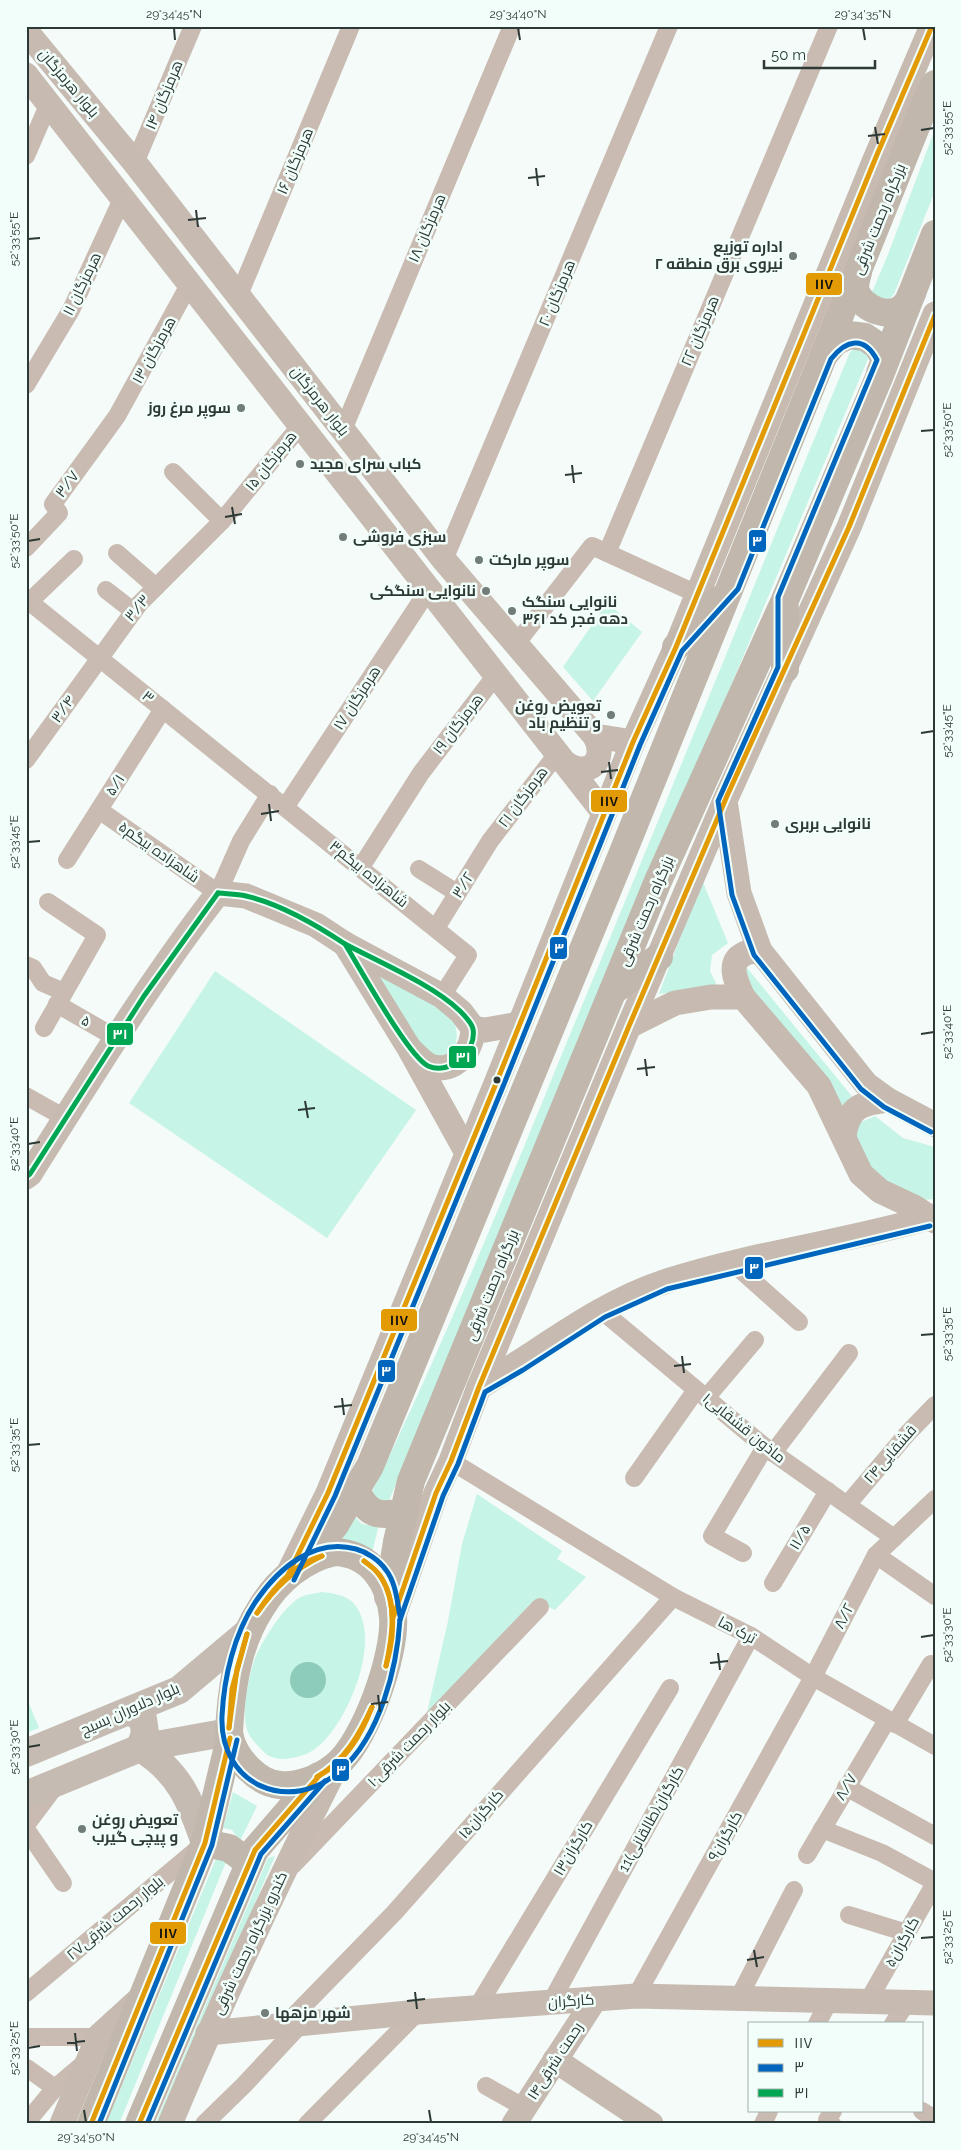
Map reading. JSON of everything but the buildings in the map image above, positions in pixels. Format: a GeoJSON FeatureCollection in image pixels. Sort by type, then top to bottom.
{"type":"FeatureCollection","features":[{"type":"Feature","properties":{"kind":"highway","name":"بزرگراه رحمت شرقی"},"geometry":{"type":"LineString","coordinates":[[731,586],[926,102],[935,84]]}},
{"type":"Feature","properties":{"kind":"highway","name":"بزرگراه رحمت شرقی"},"geometry":{"type":"LineString","coordinates":[[328,1770],[361,1732],[374,1705],[389,1659],[391,1608],[404,1512],[411,1481],[658,881],[785,600],[880,375],[935,234]]}},
{"type":"Feature","properties":{"kind":"highway"},"geometry":{"type":"LineString","coordinates":[[858,272],[855,287],[862,302],[875,311],[891,312],[905,306],[913,292]]}},
{"type":"Feature","properties":{"kind":"highway"},"geometry":{"type":"LineString","coordinates":[[824,355],[835,342],[849,335],[865,337],[878,346],[885,360],[880,375]]}},
{"type":"Feature","properties":{"kind":"highway"},"geometry":{"type":"LineString","coordinates":[[676,647],[731,586]]}},
{"type":"Feature","properties":{"kind":"highway"},"geometry":{"type":"LineString","coordinates":[[92,2124],[204,1843],[230,1735],[233,1681],[248,1632],[261,1607],[335,1525],[370,1466],[731,586]]}},
{"type":"Feature","properties":{"kind":"highway"},"geometry":{"type":"LineString","coordinates":[[785,600],[785,668]]}},
{"type":"Feature","properties":{"kind":"highway"},"geometry":{"type":"LineString","coordinates":[[612,992],[658,957]]}},
{"type":"Feature","properties":{"kind":"highway"},"geometry":{"type":"LineString","coordinates":[[356,1490],[367,1510],[378,1514],[404,1512]]}},
{"type":"Feature","properties":{"kind":"highway"},"geometry":{"type":"LineString","coordinates":[[294,1571],[319,1556],[334,1552],[347,1553],[365,1562],[381,1575],[391,1608]]}},
{"type":"Feature","properties":{"kind":"highway"},"geometry":{"type":"LineString","coordinates":[[230,1735],[247,1768],[260,1778],[278,1785],[296,1785],[328,1770]]}},
{"type":"Feature","properties":{"kind":"highway"},"geometry":{"type":"LineString","coordinates":[[139,2124],[254,1850],[328,1770]]}},
{"type":"Feature","properties":{"kind":"highway"},"geometry":{"type":"LineString","coordinates":[[204,1843],[229,1848],[249,1863]]}},
{"type":"Feature","properties":{"kind":"main road","name":"بلوار دلاوران بسیج"},"geometry":{"type":"LineString","coordinates":[[26,1753],[178,1690],[248,1632]]}},
{"type":"Feature","properties":{"kind":"main road"},"geometry":{"type":"LineString","coordinates":[[130,1711],[143,1719],[145,1733],[140,1748]]}},
{"type":"Feature","properties":{"kind":"main road"},"geometry":{"type":"LineString","coordinates":[[26,1795],[140,1748],[230,1735]]}},
{"type":"Feature","properties":{"kind":"main road"},"geometry":{"type":"LineString","coordinates":[[140,1748],[157,1758],[169,1769],[196,1816],[204,1843]]}},
{"type":"Feature","properties":{"kind":"street","name":"هرمزگان ۱۴"},"geometry":{"type":"LineString","coordinates":[[135,163],[192,26]]}},
{"type":"Feature","properties":{"kind":"street","name":"هرمزگان ۱۶"},"geometry":{"type":"LineString","coordinates":[[239,295],[351,26]]}},
{"type":"Feature","properties":{"kind":"street","name":"هرمزگان ۱۸"},"geometry":{"type":"LineString","coordinates":[[343,430],[512,26]]}},
{"type":"Feature","properties":{"kind":"street","name":"هرمزگان ۲۰"},"geometry":{"type":"LineString","coordinates":[[444,560],[669,26]]}},
{"type":"Feature","properties":{"kind":"street","name":"هرمزگان ۲۲"},"geometry":{"type":"LineString","coordinates":[[516,644],[600,549],[828,26]]}},
{"type":"Feature","properties":{"kind":"street"},"geometry":{"type":"LineString","coordinates":[[294,1571],[328,1493],[633,742],[676,647],[876,157],[932,26]]}},
{"type":"Feature","properties":{"kind":"street","name":"بلوار هرمزگان"},"geometry":{"type":"LineString","coordinates":[[28,30],[239,295],[444,560],[595,736]]}},
{"type":"Feature","properties":{"kind":"street","name":"بلوار هرمزگان"},"geometry":{"type":"LineString","coordinates":[[26,75],[604,813]]}},
{"type":"Feature","properties":{"kind":"street"},"geometry":{"type":"LineString","coordinates":[[26,156],[49,104]]}},
{"type":"Feature","properties":{"kind":"street","name":"هرمزگان ۱۱"},"geometry":{"type":"LineString","coordinates":[[26,385],[71,310],[123,198]]}},
{"type":"Feature","properties":{"kind":"street","name":"هرمزگان ۱۳"},"geometry":{"type":"LineString","coordinates":[[118,416],[190,284]]}},
{"type":"Feature","properties":{"kind":"street"},"geometry":{"type":"LineString","coordinates":[[391,1608],[436,1493],[451,1461],[658,957],[725,801],[849,527],[935,314]]}},
{"type":"Feature","properties":{"kind":"street","name":"۳/۷"},"geometry":{"type":"LineString","coordinates":[[26,548],[59,513],[53,504],[118,416]]}},
{"type":"Feature","properties":{"kind":"street","name":"هرمزگان ۱۵"},"geometry":{"type":"LineString","coordinates":[[180,563],[222,521],[300,425]]}},
{"type":"Feature","properties":{"kind":"street"},"geometry":{"type":"LineString","coordinates":[[172,472],[222,521]]}},
{"type":"Feature","properties":{"kind":"street"},"geometry":{"type":"LineString","coordinates":[[600,549],[697,594]]}},
{"type":"Feature","properties":{"kind":"street"},"geometry":{"type":"LineString","coordinates":[[117,553],[156,587]]}},
{"type":"Feature","properties":{"kind":"street"},"geometry":{"type":"LineString","coordinates":[[29,605],[74,559]]}},
{"type":"Feature","properties":{"kind":"street","name":"۳/۳"},"geometry":{"type":"LineString","coordinates":[[99,657],[133,611],[180,563]]}},
{"type":"Feature","properties":{"kind":"street","name":"هرمزگان ۱۷"},"geometry":{"type":"LineString","coordinates":[[286,806],[429,589]]}},
{"type":"Feature","properties":{"kind":"street"},"geometry":{"type":"LineString","coordinates":[[106,590],[133,611]]}},
{"type":"Feature","properties":{"kind":"street","name":"۳"},"geometry":{"type":"LineString","coordinates":[[29,605],[99,657],[270,794]]}},
{"type":"Feature","properties":{"kind":"street","name":"۳/۴"},"geometry":{"type":"LineString","coordinates":[[26,760],[99,657]]}},
{"type":"Feature","properties":{"kind":"street","name":"هرمزگان ۱۹"},"geometry":{"type":"LineString","coordinates":[[360,867],[421,773],[496,675]]}},
{"type":"Feature","properties":{"kind":"street","name":"۵/۱"},"geometry":{"type":"LineString","coordinates":[[67,860],[163,709]]}},
{"type":"Feature","properties":{"kind":"street"},"geometry":{"type":"LineString","coordinates":[[595,736],[633,742]]}},
{"type":"Feature","properties":{"kind":"street"},"geometry":{"type":"LineString","coordinates":[[561,758],[573,769],[584,770],[593,765],[599,756],[600,746],[595,736]]}},
{"type":"Feature","properties":{"kind":"street","name":"هرمزگان ۲۱"},"geometry":{"type":"LineString","coordinates":[[490,841],[561,758]]}},
{"type":"Feature","properties":{"kind":"street"},"geometry":{"type":"LineString","coordinates":[[26,1177],[30,1174],[116,1038],[194,924],[218,893],[241,841],[270,794]]}},
{"type":"Feature","properties":{"kind":"street","name":"۳شاهزاده بیگم"},"geometry":{"type":"LineString","coordinates":[[270,794],[468,955],[442,996]]}},
{"type":"Feature","properties":{"kind":"street"},"geometry":{"type":"LineString","coordinates":[[725,801],[739,893],[760,951],[866,1084],[888,1100],[935,1125]]}},
{"type":"Feature","properties":{"kind":"street","name":"شاهزاده بیگم۵"},"geometry":{"type":"LineString","coordinates":[[99,810],[218,893]]}},
{"type":"Feature","properties":{"kind":"street","name":"۳/۲"},"geometry":{"type":"LineString","coordinates":[[436,928],[490,841]]}},
{"type":"Feature","properties":{"kind":"street"},"geometry":{"type":"LineString","coordinates":[[419,869],[457,894]]}},
{"type":"Feature","properties":{"kind":"street"},"geometry":{"type":"LineString","coordinates":[[218,893],[246,896],[284,910],[316,925],[345,944],[442,996],[462,1012],[473,1028],[473,1040],[470,1049],[464,1057],[449,1066],[439,1068],[428,1066],[409,1048]]}},
{"type":"Feature","properties":{"kind":"street"},"geometry":{"type":"LineString","coordinates":[[44,1028],[97,936],[48,902]]}},
{"type":"Feature","properties":{"kind":"street"},"geometry":{"type":"LineString","coordinates":[[345,944],[409,1048],[467,1152]]}},
{"type":"Feature","properties":{"kind":"street"},"geometry":{"type":"LineString","coordinates":[[760,951],[744,954],[736,962],[734,977],[743,997],[819,1086],[861,1174],[880,1191],[934,1218]]}},
{"type":"Feature","properties":{"kind":"street","name":"۵"},"geometry":{"type":"LineString","coordinates":[[26,965],[33,968],[42,983],[60,998],[116,1038]]}},
{"type":"Feature","properties":{"kind":"street"},"geometry":{"type":"LineString","coordinates":[[629,1026],[675,1003],[711,997],[743,997]]}},
{"type":"Feature","properties":{"kind":"street"},"geometry":{"type":"LineString","coordinates":[[473,1028],[485,1030],[519,1024]]}},
{"type":"Feature","properties":{"kind":"street"},"geometry":{"type":"LineString","coordinates":[[26,1096],[65,1118]]}},
{"type":"Feature","properties":{"kind":"street"},"geometry":{"type":"LineString","coordinates":[[844,1136],[845,1126],[853,1110],[866,1103],[888,1100]]}},
{"type":"Feature","properties":{"kind":"street"},"geometry":{"type":"LineString","coordinates":[[480,1387],[519,1364],[601,1310],[665,1282],[734,1264],[934,1218]]}},
{"type":"Feature","properties":{"kind":"street"},"geometry":{"type":"LineString","coordinates":[[734,1264],[799,1322]]}},
{"type":"Feature","properties":{"kind":"street","name":"ماذون قشقایی۱"},"geometry":{"type":"LineString","coordinates":[[601,1310],[769,1450],[894,1538]]}},
{"type":"Feature","properties":{"kind":"street"},"geometry":{"type":"LineString","coordinates":[[634,1478],[701,1394],[755,1340]]}},
{"type":"Feature","properties":{"kind":"street"},"geometry":{"type":"LineString","coordinates":[[743,1553],[712,1536],[769,1450],[850,1353]]}},
{"type":"Feature","properties":{"kind":"street","name":"قشقایی۲۴"},"geometry":{"type":"LineString","coordinates":[[847,1505],[907,1434],[935,1405]]}},
{"type":"Feature","properties":{"kind":"street","name":"ترک ها"},"geometry":{"type":"LineString","coordinates":[[451,1461],[673,1597],[751,1636],[813,1677],[935,1746]]}},
{"type":"Feature","properties":{"kind":"street","name":"۱۱/۵"},"geometry":{"type":"LineString","coordinates":[[773,1584],[828,1491]]}},
{"type":"Feature","properties":{"kind":"street"},"geometry":{"type":"LineString","coordinates":[[935,1499],[876,1554],[935,1596]]}},
{"type":"Feature","properties":{"kind":"street","name":"۸/۲"},"geometry":{"type":"LineString","coordinates":[[813,1677],[876,1554]]}},
{"type":"Feature","properties":{"kind":"street","name":"۱۵کارگران"},"geometry":{"type":"LineString","coordinates":[[204,2124],[244,2085],[292,2026],[673,1597]]}},
{"type":"Feature","properties":{"kind":"street","name":"۱۰بلوار رحمت شرقی"},"geometry":{"type":"LineString","coordinates":[[277,1882],[540,1607]]}},
{"type":"Feature","properties":{"kind":"street","name":"11کارگران(طالقانی)"},"geometry":{"type":"LineString","coordinates":[[550,2002],[751,1636]]}},
{"type":"Feature","properties":{"kind":"street","name":"۸/۷"},"geometry":{"type":"LineString","coordinates":[[807,1855],[846,1787],[931,1664]]}},
{"type":"Feature","properties":{"kind":"street","name":"کارگران۹"},"geometry":{"type":"LineString","coordinates":[[636,1996],[813,1677]]}},
{"type":"Feature","properties":{"kind":"street","name":"کارگران۱۳"},"geometry":{"type":"LineString","coordinates":[[476,2009],[670,1688]]}},
{"type":"Feature","properties":{"kind":"street","name":"کندرو بزرگراه رحمت شرقی"},"geometry":{"type":"LineString","coordinates":[[170,2124],[208,2034],[328,1770]]}},
{"type":"Feature","properties":{"kind":"street"},"geometry":{"type":"LineString","coordinates":[[26,1825],[59,1781]]}},
{"type":"Feature","properties":{"kind":"street"},"geometry":{"type":"LineString","coordinates":[[846,1787],[935,1836]]}},
{"type":"Feature","properties":{"kind":"street"},"geometry":{"type":"LineString","coordinates":[[822,1828],[882,1853],[935,1882]]}},
{"type":"Feature","properties":{"kind":"street"},"geometry":{"type":"LineString","coordinates":[[26,1829],[63,1883]]}},
{"type":"Feature","properties":{"kind":"street","name":"بلوار رحمت شرقی۲۷"},"geometry":{"type":"LineString","coordinates":[[26,1993],[204,1843]]}},
{"type":"Feature","properties":{"kind":"street","name":"کارگران۵"},"geometry":{"type":"LineString","coordinates":[[868,2001],[935,1882]]}},
{"type":"Feature","properties":{"kind":"street"},"geometry":{"type":"LineString","coordinates":[[738,1998],[794,1890]]}},
{"type":"Feature","properties":{"kind":"street"},"geometry":{"type":"LineString","coordinates":[[850,1915],[906,1933]]}},
{"type":"Feature","properties":{"kind":"street"},"geometry":{"type":"LineString","coordinates":[[26,2123],[55,2088],[143,1996]]}},
{"type":"Feature","properties":{"kind":"street","name":"کارگران"},"geometry":{"type":"LineString","coordinates":[[208,2034],[418,2012],[636,1996],[935,2003]]}},
{"type":"Feature","properties":{"kind":"street","name":"۱۴رحمت شرقی"},"geometry":{"type":"LineString","coordinates":[[520,2116],[595,1999]]}},
{"type":"Feature","properties":{"kind":"street"},"geometry":{"type":"LineString","coordinates":[[818,2022],[829,2001]]}},
{"type":"Feature","properties":{"kind":"street"},"geometry":{"type":"LineString","coordinates":[[893,2022],[907,2002]]}},
{"type":"Feature","properties":{"kind":"street"},"geometry":{"type":"LineString","coordinates":[[307,2124],[418,2012]]}},
{"type":"Feature","properties":{"kind":"street"},"geometry":{"type":"LineString","coordinates":[[26,2037],[93,2048]]}},
{"type":"Feature","properties":{"kind":"street"},"geometry":{"type":"LineString","coordinates":[[62,2124],[93,2048]]}},
{"type":"Feature","properties":{"kind":"street"},"geometry":{"type":"LineString","coordinates":[[555,2060],[651,2124]]}},
{"type":"Feature","properties":{"kind":"street"},"geometry":{"type":"LineString","coordinates":[[27,2068],[55,2088]]}},
{"type":"Feature","properties":{"kind":"street"},"geometry":{"type":"LineString","coordinates":[[486,2086],[520,2116]]}},
{"type":"Feature","properties":{"kind":"street"},"geometry":{"type":"LineString","coordinates":[[762,2124],[768,2112]]}},
{"type":"Feature","properties":{"kind":"street"},"geometry":{"type":"LineString","coordinates":[[924,2112],[935,2119]]}},
{"type":"Feature","properties":{"kind":"shaded area"},"geometry":{"type":"Polygon","coordinates":[[[935,129],[935,191],[894,294],[887,302],[881,304],[872,292],[935,129]]]}},
{"type":"Feature","properties":{"kind":"shaded area"},"geometry":{"type":"Polygon","coordinates":[[[856,347],[870,354],[388,1503],[370,1496],[397,1441],[472,1272],[850,352],[856,347]]]}},
{"type":"Feature","properties":{"kind":"shaded area"},"geometry":{"type":"Polygon","coordinates":[[[607,603],[642,632],[593,701],[563,667],[607,603]]]}},
{"type":"Feature","properties":{"kind":"shaded area"},"geometry":{"type":"Polygon","coordinates":[[[702,880],[728,943],[712,955],[710,971],[720,992],[687,990],[659,994],[702,880]]]}},
{"type":"Feature","properties":{"kind":"shaded area"},"geometry":{"type":"Polygon","coordinates":[[[363,961],[452,1017],[457,1036],[456,1044],[452,1050],[440,1056],[432,1055],[422,1050],[363,961]]]}},
{"type":"Feature","properties":{"kind":"shaded area"},"geometry":{"type":"Polygon","coordinates":[[[747,968],[855,1100],[842,1111],[744,978],[747,968]]]}},
{"type":"Feature","properties":{"kind":"shaded area"},"geometry":{"type":"Polygon","coordinates":[[[215,971],[416,1110],[327,1238],[129,1103],[215,971]]]}},
{"type":"Feature","properties":{"kind":"shaded area"},"geometry":{"type":"Polygon","coordinates":[[[875,1116],[903,1138],[935,1147],[935,1199],[922,1200],[875,1180],[854,1138],[857,1124],[875,1116]]]}},
{"type":"Feature","properties":{"kind":"shaded area"},"geometry":{"type":"Polygon","coordinates":[[[477,1494],[562,1551],[557,1559],[586,1577],[555,1610],[534,1600],[426,1717],[448,1621],[462,1544],[477,1494]]]}},
{"type":"Feature","properties":{"kind":"shaded area"},"geometry":{"type":"Polygon","coordinates":[[[355,1517],[362,1524],[373,1526],[379,1524],[372,1553],[356,1543],[342,1539],[355,1517]]]}},
{"type":"Feature","properties":{"kind":"shaded area"},"geometry":{"type":"Polygon","coordinates":[[[321,1592],[335,1594],[348,1599],[355,1605],[362,1620],[365,1638],[359,1678],[342,1716],[332,1732],[318,1747],[310,1752],[291,1758],[272,1757],[256,1744],[248,1733],[245,1723],[248,1682],[253,1663],[259,1649],[280,1616],[301,1597],[321,1592]]]}},
{"type":"Feature","properties":{"kind":"shaded area"},"geometry":{"type":"Polygon","coordinates":[[[308,1662],[320,1668],[326,1680],[320,1692],[308,1698],[296,1692],[290,1680],[296,1668],[308,1662]]]}},
{"type":"Feature","properties":{"kind":"shaded area"},"geometry":{"type":"Polygon","coordinates":[[[26,1696],[39,1728],[26,1733],[26,1696]]]}},
{"type":"Feature","properties":{"kind":"shaded area"},"geometry":{"type":"Polygon","coordinates":[[[233,1792],[257,1806],[240,1841],[232,1830],[223,1828],[233,1792]]]}},
{"type":"Feature","properties":{"kind":"shaded area"},"geometry":{"type":"Polygon","coordinates":[[[218,1854],[228,1857],[119,2124],[106,2124],[218,1854]]]}},
{"type":"Feature","properties":{"kind":"shaded area"},"geometry":{"type":"Polygon","coordinates":[[[275,1856],[162,2124],[155,2124],[268,1858],[275,1856]]]}},
{"type":"Feature","properties":{"kind":"transit line","name":"۱۱۷"},"geometry":{"type":"LineString","coordinates":[[287,1577],[328,1493],[497,1081],[633,742],[676,647],[876,157],[932,26]]}},
{"type":"Feature","properties":{"kind":"transit line","name":"۱۱۷"},"geometry":{"type":"LineString","coordinates":[[393,1618],[436,1493],[451,1461],[479,1387],[629,1026],[727,796],[849,527],[935,315]]}},
{"type":"Feature","properties":{"kind":"transit line","name":"۳"},"geometry":{"type":"LineString","coordinates":[[294,1580],[335,1496],[504,1084],[640,745],[682,651],[738,589],[831,359],[843,348],[855,343],[866,347],[877,360],[778,597],[778,667],[718,801],[732,895],[754,955],[861,1089],[884,1107],[931,1132]]}},
{"type":"Feature","properties":{"kind":"transit line","name":"۳۱"},"geometry":{"type":"LineString","coordinates":[[218,893],[246,896],[285,909],[345,944]]}},
{"type":"Feature","properties":{"kind":"transit line","name":"۳۱"},"geometry":{"type":"LineString","coordinates":[[26,1177],[30,1174],[144,996],[218,893]]}},
{"type":"Feature","properties":{"kind":"transit line","name":"۳۱"},"geometry":{"type":"LineString","coordinates":[[345,944],[421,983],[449,1001],[460,1011],[473,1029],[471,1045],[460,1060],[445,1068],[436,1068],[428,1066],[419,1059],[397,1029],[345,944]]}},
{"type":"Feature","properties":{"kind":"transit line","name":"۳"},"geometry":{"type":"LineString","coordinates":[[400,1620],[443,1496],[458,1464],[485,1392],[605,1317],[667,1289],[930,1226]]}},
{"type":"Feature","properties":{"kind":"transit line","name":"۳"},"geometry":{"type":"LineString","coordinates":[[400,1616],[396,1592],[389,1575],[383,1566],[360,1550],[341,1546],[312,1552],[298,1558],[275,1578],[248,1614],[231,1656],[225,1686],[222,1716],[224,1740],[232,1760],[245,1776],[261,1786],[280,1791],[300,1791],[321,1784],[341,1770],[355,1756],[376,1720],[384,1700],[395,1658],[400,1619]]}},
{"type":"Feature","properties":{"kind":"transit line","name":"۱۱۷"},"geometry":{"type":"LineString","coordinates":[[257,1613],[285,1578],[302,1565],[322,1556]]}},
{"type":"Feature","properties":{"kind":"transit line","name":"۱۱۷"},"geometry":{"type":"LineString","coordinates":[[257,1613],[286,1580],[322,1556]]}},
{"type":"Feature","properties":{"kind":"transit line","name":"۱۱۷"},"geometry":{"type":"LineString","coordinates":[[364,1561],[375,1570],[384,1582],[392,1609],[392,1638],[386,1666]]}},
{"type":"Feature","properties":{"kind":"transit line","name":"۱۱۷"},"geometry":{"type":"LineString","coordinates":[[364,1561],[380,1575],[390,1598],[392,1633],[386,1666]]}},
{"type":"Feature","properties":{"kind":"transit line","name":"۱۱۷"},"geometry":{"type":"LineString","coordinates":[[229,1728],[232,1689],[247,1634]]}},
{"type":"Feature","properties":{"kind":"transit line","name":"۱۱۷"},"geometry":{"type":"LineString","coordinates":[[229,1728],[237,1669],[247,1634]]}},
{"type":"Feature","properties":{"kind":"transit line","name":"۱۱۷"},"geometry":{"type":"LineString","coordinates":[[317,1777],[336,1763],[343,1755],[362,1727],[372,1707]]}},
{"type":"Feature","properties":{"kind":"transit line","name":"۱۱۷"},"geometry":{"type":"LineString","coordinates":[[317,1777],[344,1756],[363,1728],[372,1707]]}},
{"type":"Feature","properties":{"kind":"transit line","name":"۱۱۷"},"geometry":{"type":"LineString","coordinates":[[91,2124],[205,1843],[230,1738]]}},
{"type":"Feature","properties":{"kind":"transit line","name":"۳"},"geometry":{"type":"LineString","coordinates":[[99,2124],[212,1845],[237,1740]]}},
{"type":"Feature","properties":{"kind":"transit line","name":"۱۱۷"},"geometry":{"type":"LineString","coordinates":[[139,2124],[255,1850],[319,1776]]}},
{"type":"Feature","properties":{"kind":"transit line","name":"۳"},"geometry":{"type":"LineString","coordinates":[[147,2124],[261,1854],[325,1781]]}},
{"type":"Feature","properties":{"kind":"place","name":"اداره توزیع نیروی برق منطقه ۲"},"geometry":{"type":"Point","coordinates":[793,256]}},
{"type":"Feature","properties":{"kind":"place","name":"سوپر مرغ روز"},"geometry":{"type":"Point","coordinates":[241,408]}},
{"type":"Feature","properties":{"kind":"place","name":"کباب سرای مجید"},"geometry":{"type":"Point","coordinates":[300,464]}},
{"type":"Feature","properties":{"kind":"place","name":"سبزی فروشی"},"geometry":{"type":"Point","coordinates":[343,537]}},
{"type":"Feature","properties":{"kind":"place","name":"سوپر مارکت"},"geometry":{"type":"Point","coordinates":[479,560]}},
{"type":"Feature","properties":{"kind":"place","name":"نانوایی سنگکی"},"geometry":{"type":"Point","coordinates":[486,591]}},
{"type":"Feature","properties":{"kind":"place","name":"نانوایی سنگک دهه فجر کد ۳۶۱"},"geometry":{"type":"Point","coordinates":[512,611]}},
{"type":"Feature","properties":{"kind":"place","name":"تعویض روغن و تنظیم باد"},"geometry":{"type":"Point","coordinates":[611,715]}},
{"type":"Feature","properties":{"kind":"place","name":"نانوایی بربری"},"geometry":{"type":"Point","coordinates":[775,824]}},
{"type":"Feature","properties":{"kind":"place","name":"تعویض روغن و پیچی گیرب"},"geometry":{"type":"Point","coordinates":[82,1829]}},
{"type":"Feature","properties":{"kind":"place","name":"شهر مزهها"},"geometry":{"type":"Point","coordinates":[265,2013]}}]}
